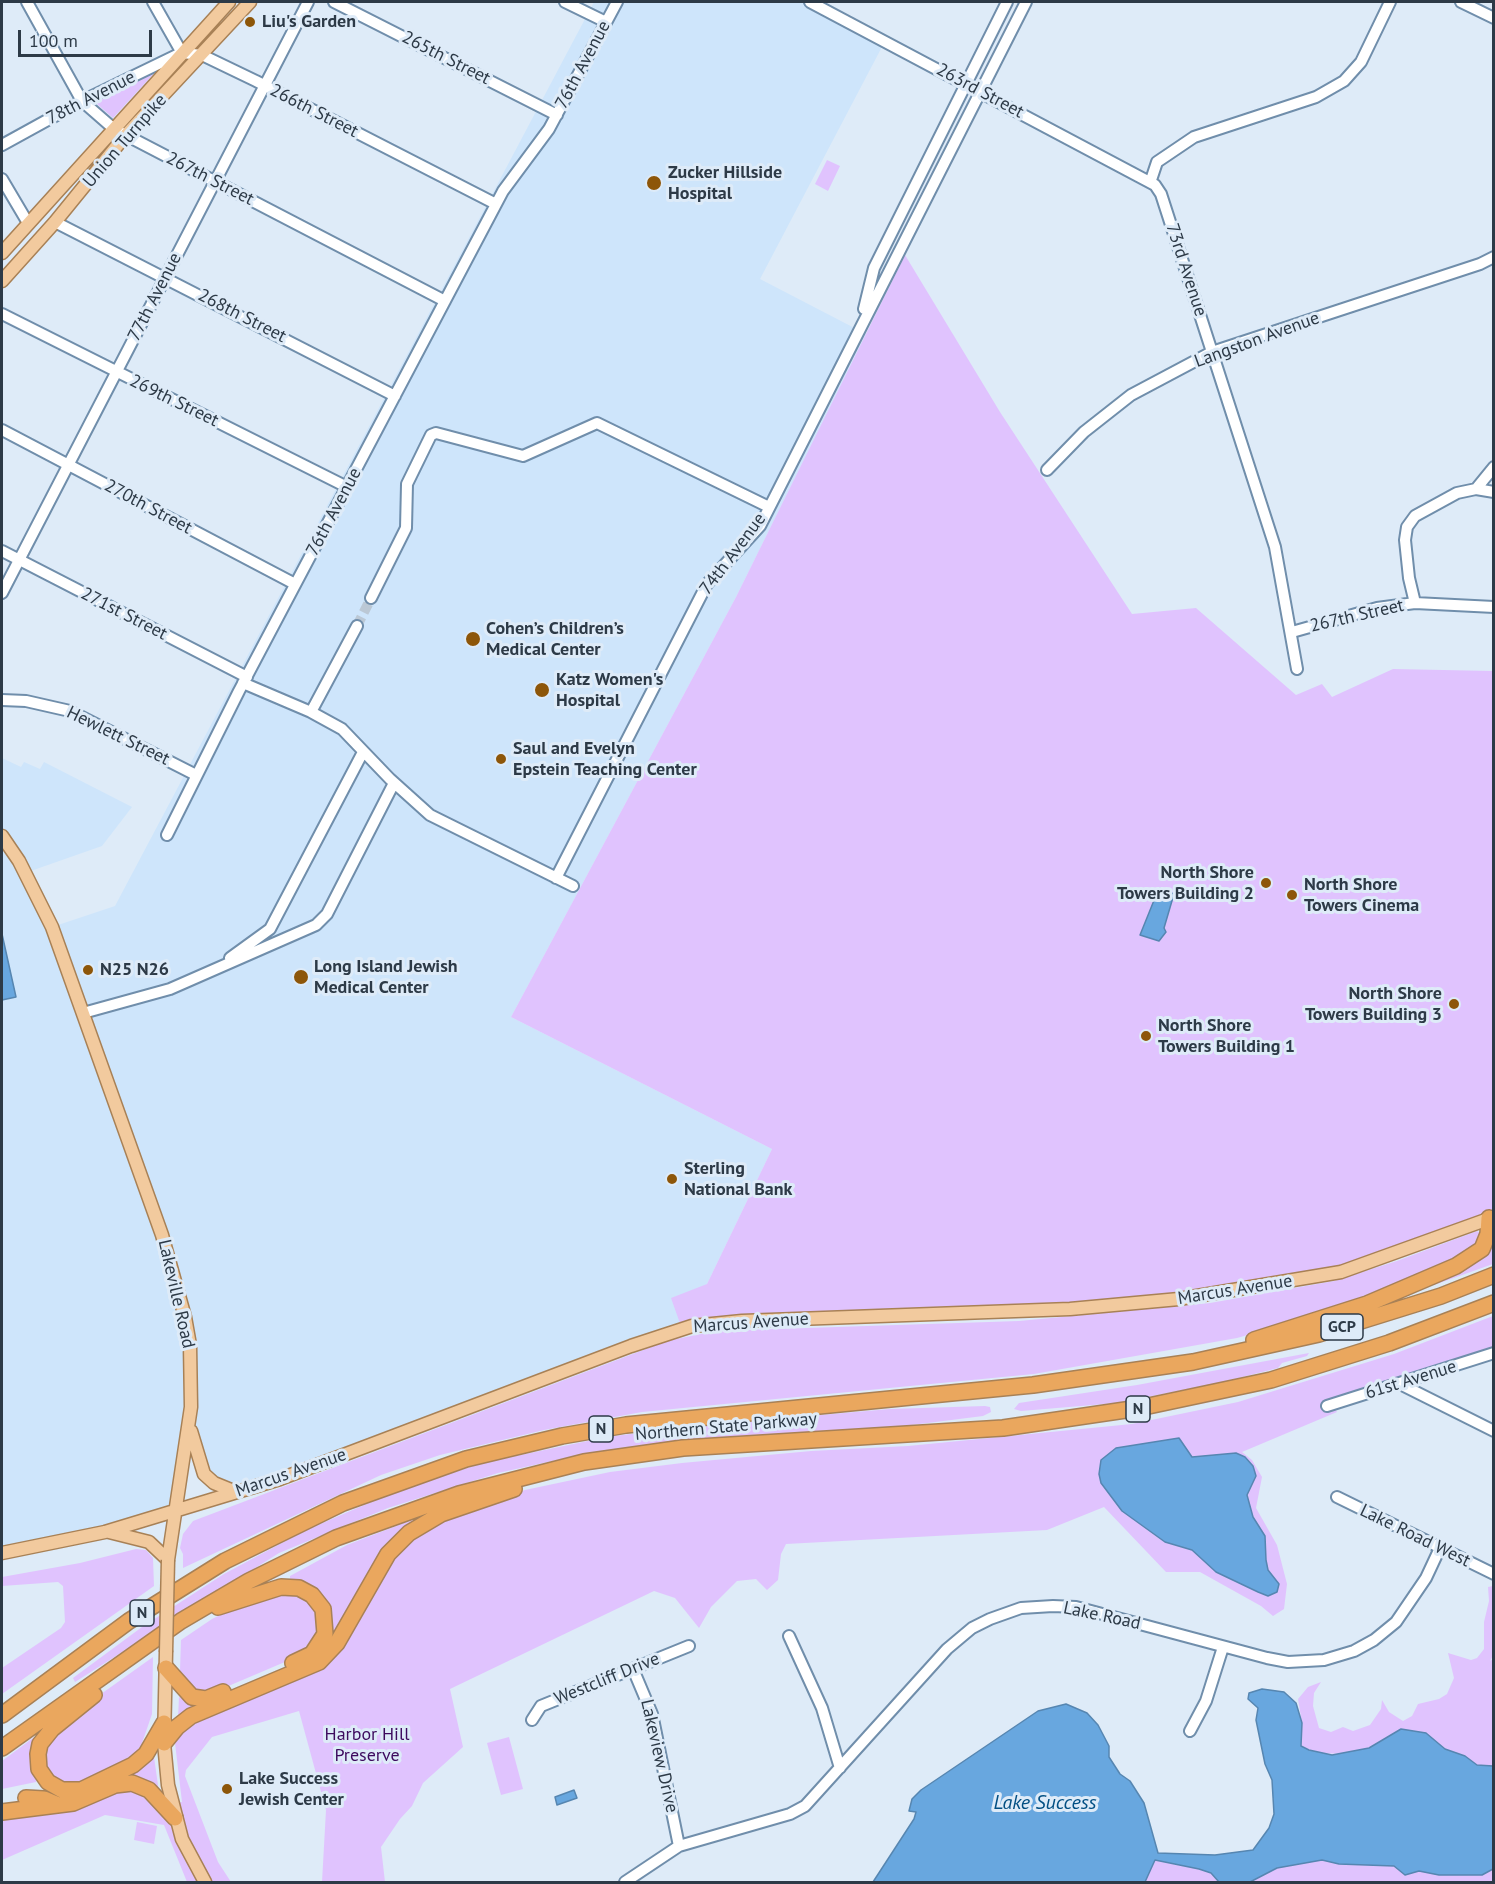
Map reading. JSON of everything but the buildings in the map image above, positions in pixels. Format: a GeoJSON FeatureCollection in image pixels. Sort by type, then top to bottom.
{"type":"FeatureCollection","features":[{"type":"Feature","properties":{"kind":"highway"},"geometry":{"type":"LineString","coordinates":[[1129,1372],[1312,1323],[1367,1304],[1456,1266],[1482,1249],[1491,1217]]}},
{"type":"Feature","properties":{"kind":"highway","name":"GCP"},"geometry":{"type":"LineString","coordinates":[[1224,1356],[1359,1322],[1441,1296],[1494,1275]]}},
{"type":"Feature","properties":{"kind":"highway","name":"GCP"},"geometry":{"type":"LineString","coordinates":[[1271,1380],[1389,1343],[1494,1303]]}},
{"type":"Feature","properties":{"kind":"highway","name":"Northern State Parkway"},"geometry":{"type":"LineString","coordinates":[[2,1715],[129,1621],[197,1577],[283,1530],[373,1491],[487,1453],[626,1425],[1033,1385],[1224,1356]]}},
{"type":"Feature","properties":{"kind":"highway","name":"Northern State Parkway"},"geometry":{"type":"LineString","coordinates":[[2,1748],[181,1621],[279,1565],[387,1518],[490,1484],[617,1456],[716,1445],[1002,1428],[1139,1408],[1271,1380]]}},
{"type":"Feature","properties":{"kind":"highway"},"geometry":{"type":"LineString","coordinates":[[164,1743],[177,1727],[191,1716],[313,1665],[324,1658],[337,1643],[388,1554],[416,1528],[461,1505],[617,1456]]}},
{"type":"Feature","properties":{"kind":"highway"},"geometry":{"type":"LineString","coordinates":[[166,1660],[188,1694],[206,1699],[308,1656],[320,1645],[326,1630],[325,1615],[318,1601],[303,1590],[289,1587],[253,1594],[181,1621]]}},
{"type":"Feature","properties":{"kind":"highway"},"geometry":{"type":"LineString","coordinates":[[60,1806],[44,1799],[26,1798],[37,1786],[41,1773],[38,1754],[47,1735],[80,1705],[119,1676],[153,1641]]}},
{"type":"Feature","properties":{"kind":"highway"},"geometry":{"type":"LineString","coordinates":[[2,1704],[62,1670]]}},
{"type":"Feature","properties":{"kind":"highway"},"geometry":{"type":"LineString","coordinates":[[41,1773],[52,1785],[62,1790],[81,1790],[138,1762],[164,1723]]}},
{"type":"Feature","properties":{"kind":"highway"},"geometry":{"type":"LineString","coordinates":[[2,1812],[60,1806],[79,1801],[120,1784],[132,1783],[145,1787],[175,1818]]}},
{"type":"Feature","properties":{"kind":"main road","name":"Union Turnpike"},"geometry":{"type":"LineString","coordinates":[[2,253],[229,2]]}},
{"type":"Feature","properties":{"kind":"main road","name":"Union Turnpike"},"geometry":{"type":"LineString","coordinates":[[2,281],[55,222],[125,136],[250,2]]}},
{"type":"Feature","properties":{"kind":"main road","name":"Lakeville Road"},"geometry":{"type":"LineString","coordinates":[[2,836],[19,861],[42,906],[83,1013],[174,1273],[190,1346],[192,1387],[189,1422],[168,1560],[164,1743],[175,1818],[187,1851],[204,1882]]}},
{"type":"Feature","properties":{"kind":"main road","name":"Marcus Avenue"},"geometry":{"type":"LineString","coordinates":[[2,1553],[105,1532],[304,1470],[648,1340],[693,1326],[735,1321],[1070,1309],[1179,1299],[1341,1272],[1491,1217]]}},
{"type":"Feature","properties":{"kind":"main road"},"geometry":{"type":"LineString","coordinates":[[189,1422],[204,1474],[214,1483],[236,1492]]}},
{"type":"Feature","properties":{"kind":"main road"},"geometry":{"type":"LineString","coordinates":[[105,1532],[149,1542],[168,1560]]}},
{"type":"Feature","properties":{"kind":"street","name":"267th Street"},"geometry":{"type":"LineString","coordinates":[[27,2],[82,101],[114,129],[445,301]]}},
{"type":"Feature","properties":{"kind":"street"},"geometry":{"type":"LineString","coordinates":[[153,2],[182,53]]}},
{"type":"Feature","properties":{"kind":"street","name":"77th Avenue"},"geometry":{"type":"LineString","coordinates":[[2,593],[308,2]]}},
{"type":"Feature","properties":{"kind":"street","name":"265th Street"},"geometry":{"type":"LineString","coordinates":[[334,2],[557,115]]}},
{"type":"Feature","properties":{"kind":"street"},"geometry":{"type":"LineString","coordinates":[[565,2],[606,22]]}},
{"type":"Feature","properties":{"kind":"street","name":"76th Avenue"},"geometry":{"type":"LineString","coordinates":[[167,835],[295,584],[503,191],[549,129],[617,2]]}},
{"type":"Feature","properties":{"kind":"street","name":"263rd Street"},"geometry":{"type":"LineString","coordinates":[[810,2],[829,6],[980,91],[1151,180]]}},
{"type":"Feature","properties":{"kind":"street","name":"74th Avenue"},"geometry":{"type":"LineString","coordinates":[[859,326],[874,268],[1007,2]]}},
{"type":"Feature","properties":{"kind":"street","name":"74th Avenue"},"geometry":{"type":"LineString","coordinates":[[556,878],[707,584],[760,526],[859,326],[1026,2]]}},
{"type":"Feature","properties":{"kind":"street"},"geometry":{"type":"LineString","coordinates":[[1151,180],[1157,162],[1186,141],[1316,97],[1344,81],[1361,62],[1390,2]]}},
{"type":"Feature","properties":{"kind":"street"},"geometry":{"type":"LineString","coordinates":[[1461,2],[1494,18]]}},
{"type":"Feature","properties":{"kind":"street","name":"78th Avenue"},"geometry":{"type":"LineString","coordinates":[[2,146],[82,101],[182,53]]}},
{"type":"Feature","properties":{"kind":"street","name":"266th Street"},"geometry":{"type":"LineString","coordinates":[[182,53],[202,55],[265,85],[496,204]]}},
{"type":"Feature","properties":{"kind":"street"},"geometry":{"type":"LineString","coordinates":[[2,180],[28,223]]}},
{"type":"Feature","properties":{"kind":"street","name":"73rd Avenue"},"geometry":{"type":"LineString","coordinates":[[1151,180],[1161,194],[1275,547],[1297,669]]}},
{"type":"Feature","properties":{"kind":"street","name":"268th Street"},"geometry":{"type":"LineString","coordinates":[[55,222],[395,396]]}},
{"type":"Feature","properties":{"kind":"street","name":"Langston Avenue"},"geometry":{"type":"LineString","coordinates":[[1047,470],[1084,432],[1131,395],[1212,352],[1480,264],[1494,257]]}},
{"type":"Feature","properties":{"kind":"street","name":"269th Street"},"geometry":{"type":"LineString","coordinates":[[2,314],[347,487]]}},
{"type":"Feature","properties":{"kind":"street"},"geometry":{"type":"LineString","coordinates":[[371,598],[406,528],[407,484],[432,435],[436,433],[523,456],[597,423],[769,507]]}},
{"type":"Feature","properties":{"kind":"street","name":"270th Street"},"geometry":{"type":"LineString","coordinates":[[2,430],[295,584]]}},
{"type":"Feature","properties":{"kind":"street"},"geometry":{"type":"LineString","coordinates":[[1476,489],[1494,467]]}},
{"type":"Feature","properties":{"kind":"street"},"geometry":{"type":"LineString","coordinates":[[1415,603],[1409,578],[1405,540],[1407,527],[1415,516],[1456,494],[1476,489],[1494,492]]}},
{"type":"Feature","properties":{"kind":"street","name":"271st Street"},"geometry":{"type":"LineString","coordinates":[[2,552],[342,729],[394,783],[430,815],[573,886]]}},
{"type":"Feature","properties":{"kind":"street","name":"267th Street"},"geometry":{"type":"LineString","coordinates":[[1292,632],[1377,608],[1415,603],[1494,607]]}},
{"type":"Feature","properties":{"kind":"street"},"geometry":{"type":"LineString","coordinates":[[311,712],[357,626]]}},
{"type":"Feature","properties":{"kind":"street","name":"Hewlett Street"},"geometry":{"type":"LineString","coordinates":[[2,700],[26,701],[70,711],[196,775]]}},
{"type":"Feature","properties":{"kind":"street"},"geometry":{"type":"LineString","coordinates":[[212,970],[270,929],[363,752]]}},
{"type":"Feature","properties":{"kind":"street"},"geometry":{"type":"LineString","coordinates":[[83,1013],[170,988],[323,920],[394,783]]}},
{"type":"Feature","properties":{"kind":"street","name":"61st Avenue"},"geometry":{"type":"LineString","coordinates":[[1327,1406],[1494,1353]]}},
{"type":"Feature","properties":{"kind":"street"},"geometry":{"type":"LineString","coordinates":[[1400,1384],[1494,1431]]}},
{"type":"Feature","properties":{"kind":"street","name":"Lake Road West"},"geometry":{"type":"LineString","coordinates":[[1337,1497],[1494,1574]]}},
{"type":"Feature","properties":{"kind":"street","name":"Lake Road"},"geometry":{"type":"LineString","coordinates":[[625,1882],[679,1846],[790,1814],[816,1797],[840,1767],[947,1649],[972,1628],[1004,1613],[1038,1606],[1076,1607],[1222,1647],[1288,1662],[1324,1660],[1354,1651],[1384,1633],[1401,1617],[1426,1578],[1440,1548]]}},
{"type":"Feature","properties":{"kind":"street"},"geometry":{"type":"LineString","coordinates":[[789,1636],[822,1708],[840,1767]]}},
{"type":"Feature","properties":{"kind":"street","name":"Westcliff Drive"},"geometry":{"type":"LineString","coordinates":[[532,1720],[541,1706],[689,1646]]}},
{"type":"Feature","properties":{"kind":"street"},"geometry":{"type":"LineString","coordinates":[[1191,1731],[1206,1701],[1222,1647]]}},
{"type":"Feature","properties":{"kind":"street","name":"Lakeview Drive"},"geometry":{"type":"LineString","coordinates":[[633,1669],[652,1714],[679,1846]]}},
{"type":"Feature","properties":{"kind":"shaded area"},"geometry":{"type":"Polygon","coordinates":[[[594,2],[806,2],[884,43],[760,279],[866,334],[736,597],[511,1017],[772,1149],[707,1284],[682,1329],[236,1492],[214,1483],[190,1425],[175,1512],[2,1553],[2,758],[21,767],[24,762],[40,769],[44,762],[132,807],[102,846],[25,873],[52,927],[115,906],[594,2]]]}},
{"type":"Feature","properties":{"kind":"green space"},"geometry":{"type":"Polygon","coordinates":[[[159,68],[113,118],[97,104],[98,99],[159,68]]]}},
{"type":"Feature","properties":{"kind":"green space"},"geometry":{"type":"Polygon","coordinates":[[[827,160],[840,166],[828,191],[815,184],[827,160]]]}},
{"type":"Feature","properties":{"kind":"green space"},"geometry":{"type":"Polygon","coordinates":[[[905,255],[1000,412],[1132,614],[1196,608],[1296,695],[1322,684],[1332,697],[1393,669],[1493,671],[1493,1217],[1367,1263],[1202,1296],[682,1329],[671,1298],[707,1284],[772,1149],[511,1017],[736,597],[905,255]]]}},
{"type":"Feature","properties":{"kind":"green space"},"geometry":{"type":"Polygon","coordinates":[[[1477,1231],[1482,1234],[1474,1250],[1411,1282],[1322,1314],[1237,1338],[1034,1374],[642,1412],[544,1430],[440,1455],[381,1475],[183,1568],[183,1554],[180,1548],[183,1534],[193,1521],[667,1341],[715,1331],[1019,1321],[1210,1303],[1334,1281],[1397,1261],[1477,1231]]]}},
{"type":"Feature","properties":{"kind":"green space"},"geometry":{"type":"Polygon","coordinates":[[[1493,1238],[1493,1264],[1434,1285],[1432,1281],[1493,1238]]]}},
{"type":"Feature","properties":{"kind":"green space","name":"Harbor Hill Preserve"},"geometry":{"type":"Polygon","coordinates":[[[1493,1316],[1493,1350],[1331,1403],[1337,1412],[1242,1452],[1252,1460],[1262,1477],[1256,1508],[1277,1545],[1287,1584],[1284,1609],[1273,1616],[1261,1606],[1200,1572],[1166,1572],[1104,1507],[1047,1530],[786,1544],[781,1554],[778,1580],[767,1590],[756,1579],[737,1581],[711,1607],[699,1628],[675,1598],[654,1591],[450,1689],[463,1747],[423,1783],[412,1806],[381,1847],[385,1882],[322,1882],[326,1810],[299,1711],[212,1737],[186,1770],[185,1776],[218,1862],[231,1882],[187,1882],[164,1825],[105,1815],[2,1860],[2,1820],[80,1809],[115,1792],[130,1789],[144,1793],[158,1807],[182,1802],[175,1743],[178,1736],[196,1721],[321,1670],[336,1656],[388,1567],[411,1540],[454,1514],[525,1490],[610,1472],[811,1451],[908,1446],[1132,1424],[1238,1402],[1394,1354],[1493,1316]]]}},
{"type":"Feature","properties":{"kind":"green space"},"geometry":{"type":"Polygon","coordinates":[[[1309,1353],[1307,1356],[1282,1363],[1278,1368],[1223,1382],[1117,1403],[1021,1411],[1014,1409],[1019,1403],[1137,1385],[1309,1353]]]}},
{"type":"Feature","properties":{"kind":"green space"},"geometry":{"type":"Polygon","coordinates":[[[990,1407],[991,1412],[983,1416],[888,1428],[696,1439],[575,1456],[498,1473],[388,1508],[279,1553],[75,1682],[73,1678],[142,1627],[224,1574],[304,1531],[392,1493],[482,1463],[607,1437],[693,1426],[890,1409],[990,1407]]]}},
{"type":"Feature","properties":{"kind":"green space"},"geometry":{"type":"Polygon","coordinates":[[[422,1516],[332,1645],[328,1643],[331,1614],[326,1601],[290,1582],[290,1576],[347,1545],[422,1516]]]}},
{"type":"Feature","properties":{"kind":"green space"},"geometry":{"type":"Polygon","coordinates":[[[136,1549],[146,1550],[153,1558],[154,1586],[2,1694],[2,1668],[61,1628],[65,1622],[63,1586],[58,1582],[2,1586],[2,1577],[80,1563],[136,1549]]]}},
{"type":"Feature","properties":{"kind":"green space"},"geometry":{"type":"Polygon","coordinates":[[[1493,1586],[1494,1654],[1490,1661],[1493,1659],[1493,1766],[1477,1765],[1465,1756],[1445,1749],[1426,1733],[1401,1729],[1369,1748],[1346,1754],[1317,1753],[1301,1746],[1302,1723],[1298,1699],[1308,1687],[1321,1682],[1314,1693],[1313,1706],[1319,1728],[1331,1732],[1343,1727],[1353,1731],[1370,1725],[1381,1709],[1382,1700],[1389,1712],[1403,1721],[1412,1716],[1418,1704],[1439,1699],[1447,1694],[1454,1678],[1448,1653],[1471,1660],[1477,1658],[1484,1649],[1484,1622],[1489,1601],[1488,1587],[1493,1586]]]}},
{"type":"Feature","properties":{"kind":"green space"},"geometry":{"type":"Polygon","coordinates":[[[279,1594],[305,1595],[316,1606],[319,1636],[306,1653],[212,1693],[199,1696],[183,1679],[180,1671],[181,1640],[212,1619],[245,1603],[279,1594]]]}},
{"type":"Feature","properties":{"kind":"green space"},"geometry":{"type":"Polygon","coordinates":[[[153,1657],[152,1714],[141,1746],[144,1751],[79,1787],[58,1785],[44,1766],[42,1754],[49,1740],[87,1704],[153,1657]]]}},
{"type":"Feature","properties":{"kind":"green space"},"geometry":{"type":"Polygon","coordinates":[[[179,1697],[193,1704],[204,1705],[178,1718],[179,1697]]]}},
{"type":"Feature","properties":{"kind":"green space"},"geometry":{"type":"Polygon","coordinates":[[[37,1735],[40,1739],[36,1782],[2,1789],[2,1761],[37,1735]]]}},
{"type":"Feature","properties":{"kind":"green space"},"geometry":{"type":"Polygon","coordinates":[[[509,1737],[523,1789],[501,1795],[487,1743],[509,1737]]]}},
{"type":"Feature","properties":{"kind":"green space"},"geometry":{"type":"Polygon","coordinates":[[[152,1755],[159,1792],[128,1779],[131,1773],[152,1755]]]}},
{"type":"Feature","properties":{"kind":"green space"},"geometry":{"type":"Polygon","coordinates":[[[137,1822],[157,1826],[154,1844],[134,1840],[137,1822]]]}},
{"type":"Feature","properties":{"kind":"green space"},"geometry":{"type":"Polygon","coordinates":[[[1154,1860],[1211,1873],[1219,1882],[1145,1882],[1154,1860]]]}},
{"type":"Feature","properties":{"kind":"green space"},"geometry":{"type":"Polygon","coordinates":[[[1322,1860],[1339,1864],[1394,1866],[1405,1875],[1419,1871],[1439,1875],[1482,1875],[1493,1869],[1493,1882],[1250,1882],[1277,1868],[1322,1860]]]}},
{"type":"Feature","properties":{"kind":"water"},"geometry":{"type":"Polygon","coordinates":[[[1159,888],[1174,894],[1164,928],[1166,932],[1159,941],[1140,935],[1159,888]]]}},
{"type":"Feature","properties":{"kind":"water"},"geometry":{"type":"Polygon","coordinates":[[[2,934],[16,997],[2,1000],[2,934]]]}},
{"type":"Feature","properties":{"kind":"water"},"geometry":{"type":"Polygon","coordinates":[[[1179,1438],[1192,1457],[1236,1453],[1245,1457],[1253,1466],[1256,1476],[1247,1495],[1253,1517],[1265,1536],[1268,1570],[1279,1584],[1277,1592],[1268,1596],[1258,1592],[1216,1572],[1192,1550],[1165,1542],[1122,1511],[1101,1483],[1099,1474],[1101,1460],[1116,1448],[1179,1438]]]}},
{"type":"Feature","properties":{"kind":"water","name":"Lake Success"},"geometry":{"type":"Polygon","coordinates":[[[1262,1689],[1284,1692],[1296,1703],[1302,1723],[1301,1746],[1309,1750],[1332,1755],[1369,1748],[1401,1729],[1426,1733],[1445,1749],[1465,1756],[1477,1765],[1493,1766],[1493,1869],[1482,1875],[1439,1875],[1419,1871],[1405,1875],[1394,1866],[1339,1864],[1322,1860],[1277,1868],[1250,1882],[1219,1882],[1211,1873],[1155,1860],[1145,1882],[873,1882],[914,1819],[916,1812],[909,1811],[912,1799],[921,1790],[1038,1711],[1066,1704],[1087,1713],[1098,1725],[1109,1746],[1109,1757],[1120,1774],[1130,1781],[1144,1803],[1158,1853],[1215,1855],[1253,1850],[1269,1828],[1274,1814],[1272,1780],[1265,1764],[1256,1720],[1258,1708],[1248,1699],[1249,1693],[1262,1689]]]}},
{"type":"Feature","properties":{"kind":"water"},"geometry":{"type":"Polygon","coordinates":[[[574,1790],[577,1798],[557,1805],[555,1797],[574,1790]]]}},
{"type":"Feature","properties":{"kind":"tunnel"},"geometry":{"type":"LineString","coordinates":[[357,626],[371,598]]}},
{"type":"Feature","properties":{"kind":"place","name":"Liu's Garden"},"geometry":{"type":"Point","coordinates":[250,22]}},
{"type":"Feature","properties":{"kind":"place","name":"Zucker Hillside Hospital"},"geometry":{"type":"Point","coordinates":[654,183]}},
{"type":"Feature","properties":{"kind":"place","name":"Cohen’s Children’s Medical Center"},"geometry":{"type":"Point","coordinates":[473,639]}},
{"type":"Feature","properties":{"kind":"place","name":"Katz Women's Hospital"},"geometry":{"type":"Point","coordinates":[542,690]}},
{"type":"Feature","properties":{"kind":"place","name":"Saul and Evelyn Epstein Teaching Center"},"geometry":{"type":"Point","coordinates":[501,759]}},
{"type":"Feature","properties":{"kind":"place","name":"North Shore Towers Building 2"},"geometry":{"type":"Point","coordinates":[1266,883]}},
{"type":"Feature","properties":{"kind":"place","name":"North Shore Towers Cinema"},"geometry":{"type":"Point","coordinates":[1292,895]}},
{"type":"Feature","properties":{"kind":"place","name":"N25 N26"},"geometry":{"type":"Point","coordinates":[88,970]}},
{"type":"Feature","properties":{"kind":"place","name":"Long Island Jewish Medical Center"},"geometry":{"type":"Point","coordinates":[301,977]}},
{"type":"Feature","properties":{"kind":"place","name":"North Shore Towers Building 3"},"geometry":{"type":"Point","coordinates":[1454,1004]}},
{"type":"Feature","properties":{"kind":"place","name":"North Shore Towers Building 1"},"geometry":{"type":"Point","coordinates":[1146,1036]}},
{"type":"Feature","properties":{"kind":"place","name":"Sterling National Bank"},"geometry":{"type":"Point","coordinates":[672,1179]}},
{"type":"Feature","properties":{"kind":"place","name":"Lake Success Jewish Center"},"geometry":{"type":"Point","coordinates":[227,1789]}}]}
